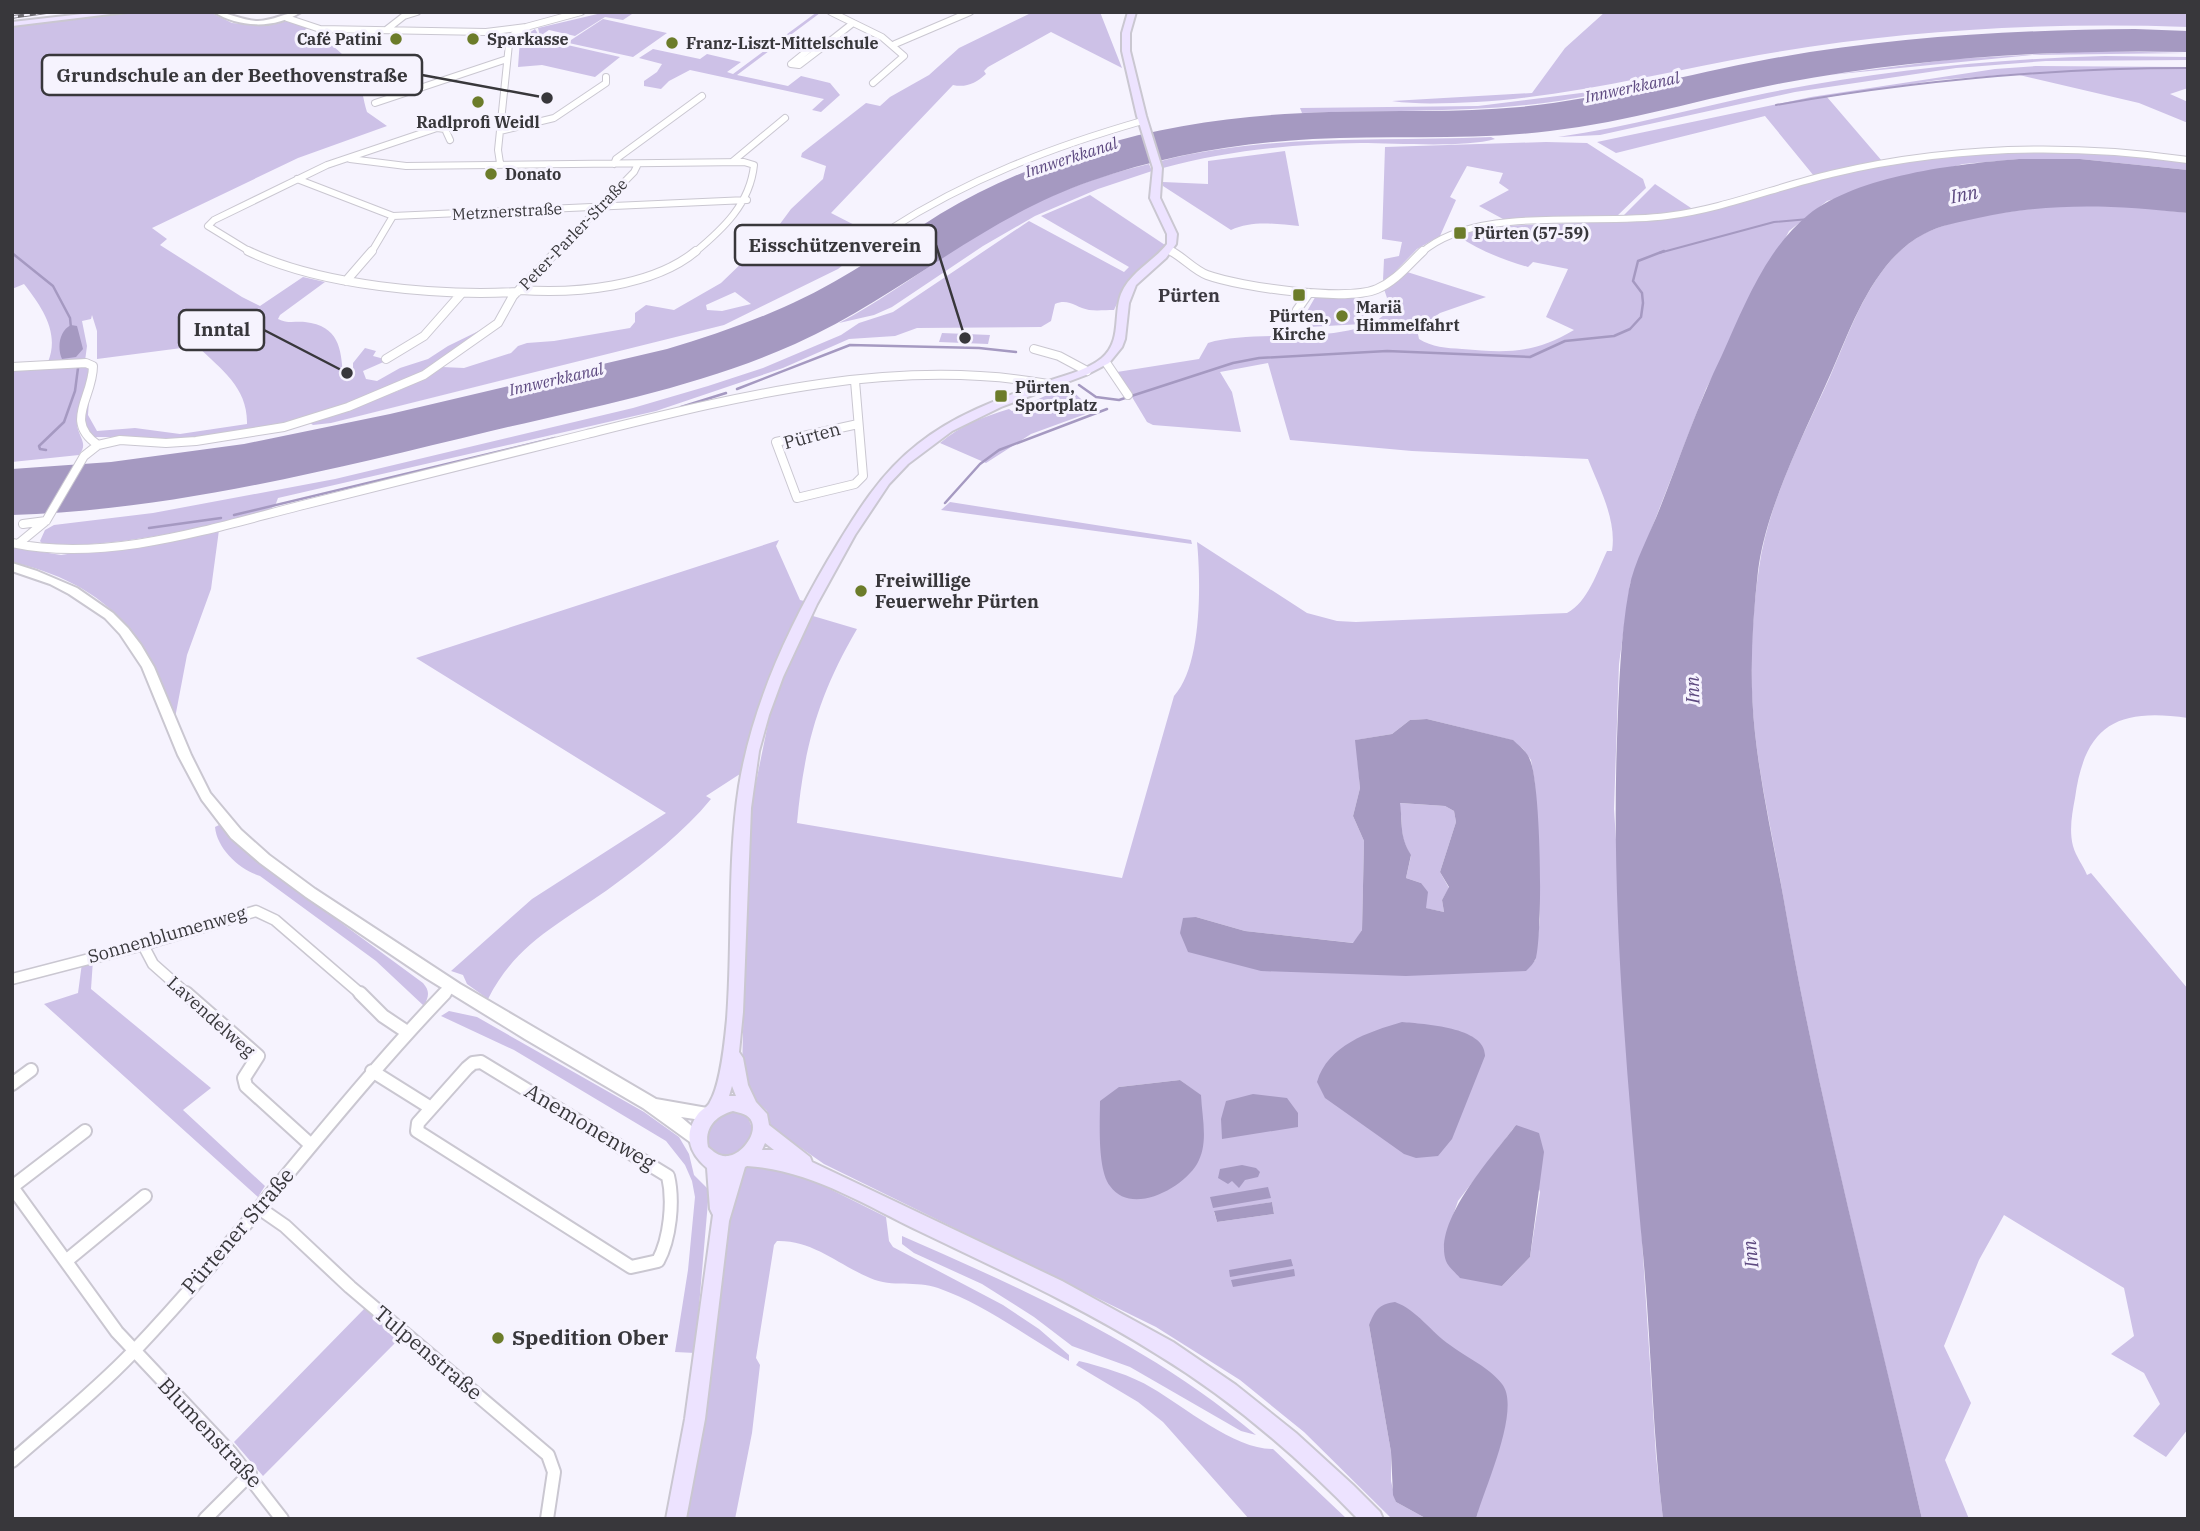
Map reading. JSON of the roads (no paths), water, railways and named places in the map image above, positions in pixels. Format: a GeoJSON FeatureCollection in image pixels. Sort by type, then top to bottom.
{"type":"FeatureCollection","features":[{"type":"Feature","properties":{"kind":"main road"},"geometry":{"type":"LineString","coordinates":[[12,24],[123,12]]}},
{"type":"Feature","properties":{"kind":"main road"},"geometry":{"type":"LineString","coordinates":[[720,1221],[742,1159],[757,1144],[762,1130],[759,1116],[749,1106],[740,1085],[734,1050],[746,786],[754,745],[767,704],[794,640],[867,505],[900,464],[951,425],[1048,384],[1087,371],[1105,361],[1120,340],[1121,309],[1128,288],[1140,272],[1168,250],[1172,237],[1155,199],[1157,171],[1141,123],[1126,51],[1126,33],[1132,12]]}},
{"type":"Feature","properties":{"kind":"main road"},"geometry":{"type":"LineString","coordinates":[[734,1050],[713,1111],[700,1126],[697,1140],[704,1156],[715,1163],[742,1159],[775,1159],[820,1173],[1089,1305],[1145,1336],[1213,1381],[1277,1429],[1373,1519]]}},
{"type":"Feature","properties":{"kind":"main road"},"geometry":{"type":"LineString","coordinates":[[713,1111],[733,1103],[749,1106]]}},
{"type":"Feature","properties":{"kind":"main road"},"geometry":{"type":"LineString","coordinates":[[762,1130],[820,1173]]}},
{"type":"Feature","properties":{"kind":"main road"},"geometry":{"type":"LineString","coordinates":[[676,1519],[695,1419],[720,1221],[715,1163]]}},
{"type":"Feature","properties":{"kind":"street"},"geometry":{"type":"LineString","coordinates":[[217,12],[225,14],[233,21],[251,23],[287,18],[298,12]]}},
{"type":"Feature","properties":{"kind":"street"},"geometry":{"type":"LineString","coordinates":[[287,18],[314,28],[506,30],[581,12]]}},
{"type":"Feature","properties":{"kind":"street"},"geometry":{"type":"LineString","coordinates":[[831,12],[895,44],[902,52],[902,58],[873,83]]}},
{"type":"Feature","properties":{"kind":"street"},"geometry":{"type":"LineString","coordinates":[[841,17],[851,12]]}},
{"type":"Feature","properties":{"kind":"street"},"geometry":{"type":"LineString","coordinates":[[895,44],[970,12]]}},
{"type":"Feature","properties":{"kind":"street"},"geometry":{"type":"LineString","coordinates":[[386,30],[414,13]]}},
{"type":"Feature","properties":{"kind":"street"},"geometry":{"type":"LineString","coordinates":[[820,49],[812,47],[790,64],[799,65],[820,49],[853,23]]}},
{"type":"Feature","properties":{"kind":"street"},"geometry":{"type":"LineString","coordinates":[[510,39],[526,27]]}},
{"type":"Feature","properties":{"kind":"street"},"geometry":{"type":"LineString","coordinates":[[500,163],[497,158],[510,39],[506,30]]}},
{"type":"Feature","properties":{"kind":"street"},"geometry":{"type":"LineString","coordinates":[[375,103],[508,59]]}},
{"type":"Feature","properties":{"kind":"street"},"geometry":{"type":"LineString","coordinates":[[500,131],[554,118],[606,83],[606,77]]}},
{"type":"Feature","properties":{"kind":"street"},"geometry":{"type":"LineString","coordinates":[[614,164],[616,159],[702,96]]}},
{"type":"Feature","properties":{"kind":"street"},"geometry":{"type":"LineString","coordinates":[[732,162],[785,118]]}},
{"type":"Feature","properties":{"kind":"street"},"geometry":{"type":"LineString","coordinates":[[889,230],[954,190],[1008,163],[1062,144],[1141,123]]}},
{"type":"Feature","properties":{"kind":"street"},"geometry":{"type":"LineString","coordinates":[[350,159],[403,166],[732,162],[752,164],[755,167],[747,200],[695,253],[681,265],[657,277],[628,284],[461,294],[346,281],[305,274],[273,263],[209,228],[209,224],[327,165],[437,128],[445,129],[450,140]]}},
{"type":"Feature","properties":{"kind":"street"},"geometry":{"type":"LineString","coordinates":[[1168,250],[1179,255],[1204,275],[1309,293],[1366,291],[1389,283],[1425,247],[1442,237],[1466,229],[1669,216],[1727,204],[1830,174],[1927,154],[1966,150],[2050,149],[2120,152],[2188,160]]}},
{"type":"Feature","properties":{"kind":"street","name":"Peter-Parler-Straße"},"geometry":{"type":"LineString","coordinates":[[98,445],[120,439],[178,443],[298,423],[371,398],[425,375],[500,320],[518,291],[638,164]]}},
{"type":"Feature","properties":{"kind":"street"},"geometry":{"type":"LineString","coordinates":[[297,179],[393,216],[368,258],[346,281]]}},
{"type":"Feature","properties":{"kind":"street","name":"Metznerstraße"},"geometry":{"type":"LineString","coordinates":[[393,216],[747,200]]}},
{"type":"Feature","properties":{"kind":"street"},"geometry":{"type":"LineString","coordinates":[[1297,310],[1309,293]]}},
{"type":"Feature","properties":{"kind":"street"},"geometry":{"type":"LineString","coordinates":[[386,359],[424,335],[461,294]]}},
{"type":"Feature","properties":{"kind":"street"},"geometry":{"type":"LineString","coordinates":[[1034,349],[1059,356],[1087,371]]}},
{"type":"Feature","properties":{"kind":"street"},"geometry":{"type":"LineString","coordinates":[[1105,361],[1128,395]]}},
{"type":"Feature","properties":{"kind":"street"},"geometry":{"type":"LineString","coordinates":[[12,367],[86,363],[93,366],[94,377],[80,418],[84,435],[98,445],[81,460],[48,519],[15,543]]}},
{"type":"Feature","properties":{"kind":"street"},"geometry":{"type":"LineString","coordinates":[[15,543],[45,550],[72,550],[176,537],[740,396],[908,373],[999,375],[1048,384]]}},
{"type":"Feature","properties":{"kind":"street","name":"Pürten"},"geometry":{"type":"LineString","coordinates":[[855,381],[862,480],[797,498],[776,442],[858,424]]}},
{"type":"Feature","properties":{"kind":"street"},"geometry":{"type":"LineString","coordinates":[[23,524],[48,519]]}},
{"type":"Feature","properties":{"kind":"street"},"geometry":{"type":"LineString","coordinates":[[12,566],[79,594],[110,616],[126,632],[148,665],[196,782],[217,815],[236,834],[307,890],[451,988],[643,1101],[697,1140]]}},
{"type":"Feature","properties":{"kind":"street","name":"Sonnenblumenweg"},"geometry":{"type":"LineString","coordinates":[[12,979],[143,945],[239,914],[260,912],[275,920],[383,1016],[407,1032]]}},
{"type":"Feature","properties":{"kind":"street","name":"Lavendelweg"},"geometry":{"type":"LineString","coordinates":[[143,945],[153,964],[258,1055],[257,1061],[243,1078],[246,1086],[311,1145]]}},
{"type":"Feature","properties":{"kind":"street","name":"Pürtener Straße"},"geometry":{"type":"LineString","coordinates":[[12,1461],[134,1352],[259,1208],[372,1071],[451,988]]}},
{"type":"Feature","properties":{"kind":"street","name":"Anemonenweg"},"geometry":{"type":"LineString","coordinates":[[476,1062],[481,1062],[662,1171],[671,1182],[661,1258],[652,1264],[631,1267],[420,1133],[416,1126],[431,1108],[467,1069],[476,1062]]}},
{"type":"Feature","properties":{"kind":"street"},"geometry":{"type":"LineString","coordinates":[[12,1084],[31,1070]]}},
{"type":"Feature","properties":{"kind":"street"},"geometry":{"type":"LineString","coordinates":[[372,1071],[431,1108]]}},
{"type":"Feature","properties":{"kind":"street"},"geometry":{"type":"LineString","coordinates":[[643,1101],[676,1111],[713,1111]]}},
{"type":"Feature","properties":{"kind":"street"},"geometry":{"type":"LineString","coordinates":[[12,1187],[85,1131]]}},
{"type":"Feature","properties":{"kind":"street","name":"Blumenstraße"},"geometry":{"type":"LineString","coordinates":[[12,1187],[134,1352],[250,1474],[282,1519]]}},
{"type":"Feature","properties":{"kind":"street"},"geometry":{"type":"LineString","coordinates":[[66,1261],[145,1196]]}},
{"type":"Feature","properties":{"kind":"street","name":"Tulpenstraße"},"geometry":{"type":"LineString","coordinates":[[259,1208],[285,1226],[350,1287],[548,1455],[554,1472],[547,1519]]}},
{"type":"Feature","properties":{"kind":"street"},"geometry":{"type":"LineString","coordinates":[[205,1519],[250,1474]]}},
{"type":"Feature","properties":{"kind":"water","name":"Innwerkkanal"},"geometry":{"type":"Polygon","coordinates":[[[2135,29],[2188,31],[2188,52],[2086,52],[1934,61],[1783,83],[1609,122],[1550,131],[1491,136],[1285,141],[1228,147],[1145,164],[1091,181],[1013,216],[870,304],[795,344],[683,384],[253,485],[133,505],[12,515],[12,469],[111,462],[244,444],[390,414],[667,349],[713,335],[780,309],[823,288],[940,214],[996,184],[1075,153],[1152,132],[1270,115],[1520,107],[1614,92],[1769,59],[1860,45],[1997,33],[2135,29]]]}},
{"type":"Feature","properties":{"kind":"water","name":"Inn"},"geometry":{"type":"Polygon","coordinates":[[[2019,159],[2080,159],[2188,170],[2188,213],[2083,206],[2032,209],[1943,226],[1907,245],[1878,277],[1856,315],[1788,470],[1762,547],[1754,611],[1753,713],[1768,817],[1798,979],[1831,1134],[1922,1519],[1663,1519],[1618,928],[1616,802],[1619,683],[1631,579],[1697,411],[1739,317],[1768,261],[1793,229],[1829,201],[1880,181],[1938,168],[2019,159]]]}},
{"type":"Feature","properties":{"kind":"water"},"geometry":{"type":"Polygon","coordinates":[[[71,325],[77,326],[83,349],[76,357],[62,359],[60,340],[71,325]]]}},
{"type":"Feature","properties":{"kind":"water"},"geometry":{"type":"Polygon","coordinates":[[[1427,719],[1513,740],[1529,757],[1537,797],[1540,890],[1536,958],[1529,968],[1526,971],[1406,976],[1261,971],[1188,952],[1180,933],[1183,918],[1196,917],[1245,931],[1353,943],[1362,930],[1364,841],[1353,816],[1360,788],[1355,740],[1392,734],[1410,720],[1427,719]],[[1400,803],[1403,836],[1411,855],[1406,878],[1421,883],[1428,892],[1426,908],[1444,912],[1442,900],[1449,887],[1440,872],[1456,822],[1454,811],[1445,806],[1400,803]]]}},
{"type":"Feature","properties":{"kind":"water"},"geometry":{"type":"Polygon","coordinates":[[[1402,1022],[1452,1029],[1476,1039],[1483,1046],[1485,1056],[1452,1139],[1438,1156],[1416,1158],[1404,1154],[1325,1098],[1317,1082],[1322,1069],[1340,1049],[1376,1030],[1402,1022]]]}},
{"type":"Feature","properties":{"kind":"water"},"geometry":{"type":"Polygon","coordinates":[[[1180,1080],[1201,1095],[1204,1139],[1197,1164],[1180,1182],[1156,1196],[1130,1199],[1119,1195],[1110,1186],[1103,1168],[1100,1101],[1119,1087],[1180,1080]]]}},
{"type":"Feature","properties":{"kind":"water"},"geometry":{"type":"Polygon","coordinates":[[[1253,1094],[1287,1098],[1298,1113],[1298,1127],[1222,1139],[1221,1119],[1226,1101],[1253,1094]]]}},
{"type":"Feature","properties":{"kind":"water"},"geometry":{"type":"Polygon","coordinates":[[[1516,1125],[1539,1133],[1544,1152],[1530,1257],[1502,1286],[1460,1278],[1446,1261],[1444,1245],[1448,1227],[1456,1208],[1480,1171],[1516,1125]]]}},
{"type":"Feature","properties":{"kind":"water"},"geometry":{"type":"Polygon","coordinates":[[[1242,1165],[1256,1168],[1260,1172],[1258,1177],[1245,1180],[1239,1188],[1232,1181],[1228,1184],[1218,1178],[1220,1169],[1242,1165]]]}},
{"type":"Feature","properties":{"kind":"water"},"geometry":{"type":"Polygon","coordinates":[[[1268,1187],[1271,1198],[1213,1208],[1210,1197],[1268,1187]]]}},
{"type":"Feature","properties":{"kind":"water"},"geometry":{"type":"Polygon","coordinates":[[[1272,1202],[1274,1214],[1217,1222],[1214,1211],[1272,1202]]]}},
{"type":"Feature","properties":{"kind":"water"},"geometry":{"type":"Polygon","coordinates":[[[1291,1259],[1293,1266],[1230,1277],[1229,1270],[1291,1259]]]}},
{"type":"Feature","properties":{"kind":"water"},"geometry":{"type":"Polygon","coordinates":[[[1294,1269],[1295,1276],[1233,1287],[1231,1280],[1294,1269]]]}},
{"type":"Feature","properties":{"kind":"water"},"geometry":{"type":"Polygon","coordinates":[[[1395,1302],[1410,1310],[1443,1340],[1491,1373],[1502,1384],[1507,1396],[1507,1412],[1499,1450],[1476,1519],[1427,1519],[1396,1502],[1393,1495],[1391,1452],[1369,1325],[1378,1309],[1395,1302]]]}},
{"type":"Feature","properties":{"kind":"waterway"},"geometry":{"type":"LineString","coordinates":[[1776,105],[1879,89],[2033,73],[2188,68]]}},
{"type":"Feature","properties":{"kind":"waterway"},"geometry":{"type":"LineString","coordinates":[[1659,253],[1774,222],[1809,219]]}},
{"type":"Feature","properties":{"kind":"waterway"},"geometry":{"type":"LineString","coordinates":[[1079,385],[1096,397],[1119,400],[1233,363],[1259,358],[1387,351],[1530,357],[1565,341],[1614,336],[1630,329],[1641,317],[1643,303],[1642,293],[1633,281],[1638,261],[1664,251]]}},
{"type":"Feature","properties":{"kind":"waterway"},"geometry":{"type":"LineString","coordinates":[[12,253],[53,286],[70,318],[71,328]]}},
{"type":"Feature","properties":{"kind":"waterway"},"geometry":{"type":"LineString","coordinates":[[737,389],[850,345],[979,348],[1016,352]]}},
{"type":"Feature","properties":{"kind":"waterway"},"geometry":{"type":"LineString","coordinates":[[46,450],[40,449],[39,446],[64,422],[75,391],[78,368]]}},
{"type":"Feature","properties":{"kind":"waterway"},"geometry":{"type":"LineString","coordinates":[[681,407],[726,393]]}},
{"type":"Feature","properties":{"kind":"waterway"},"geometry":{"type":"LineString","coordinates":[[945,503],[980,464],[999,450],[1107,409]]}},
{"type":"Feature","properties":{"kind":"waterway"},"geometry":{"type":"LineString","coordinates":[[234,515],[555,438]]}},
{"type":"Feature","properties":{"kind":"waterway"},"geometry":{"type":"LineString","coordinates":[[149,528],[221,518]]}},
{"type":"Feature","properties":{"kind":"railway"},"geometry":{"type":"LineString","coordinates":[[12,17],[48,12]]}},
{"type":"Feature","properties":{"kind":"place","name":"Café Patini"},"geometry":{"type":"Point","coordinates":[396,39]}},
{"type":"Feature","properties":{"kind":"place","name":"Sparkasse"},"geometry":{"type":"Point","coordinates":[473,39]}},
{"type":"Feature","properties":{"kind":"place","name":"Franz-Liszt-Mittelschule"},"geometry":{"type":"Point","coordinates":[672,43]}},
{"type":"Feature","properties":{"kind":"place","name":"Grundschule an der Beethovenstraße"},"geometry":{"type":"Point","coordinates":[547,98]}},
{"type":"Feature","properties":{"kind":"place","name":"Radlprofi Weidl"},"geometry":{"type":"Point","coordinates":[478,102]}},
{"type":"Feature","properties":{"kind":"place","name":"Donato"},"geometry":{"type":"Point","coordinates":[491,174]}},
{"type":"Feature","properties":{"kind":"place","name":"Pürten (57-59)"},"geometry":{"type":"Point","coordinates":[1460,233]}},
{"type":"Feature","properties":{"kind":"place","name":"Pürten, Kirche"},"geometry":{"type":"Point","coordinates":[1299,295]}},
{"type":"Feature","properties":{"kind":"place","name":"Mariä Himmelfahrt"},"geometry":{"type":"Point","coordinates":[1342,316]}},
{"type":"Feature","properties":{"kind":"place","name":"Eisschützenverein"},"geometry":{"type":"Point","coordinates":[965,338]}},
{"type":"Feature","properties":{"kind":"place","name":"Inntal"},"geometry":{"type":"Point","coordinates":[347,373]}},
{"type":"Feature","properties":{"kind":"place","name":"Pürten, Sportplatz"},"geometry":{"type":"Point","coordinates":[1001,396]}},
{"type":"Feature","properties":{"kind":"place","name":"Freiwillige Feuerwehr Pürten"},"geometry":{"type":"Point","coordinates":[861,591]}},
{"type":"Feature","properties":{"kind":"place","name":"Spedition Ober"},"geometry":{"type":"Point","coordinates":[498,1338]}},
{"type":"Feature","properties":{"kind":"district","name":"Pürten"},"geometry":{"type":"Point","coordinates":[1189,296]}}]}
